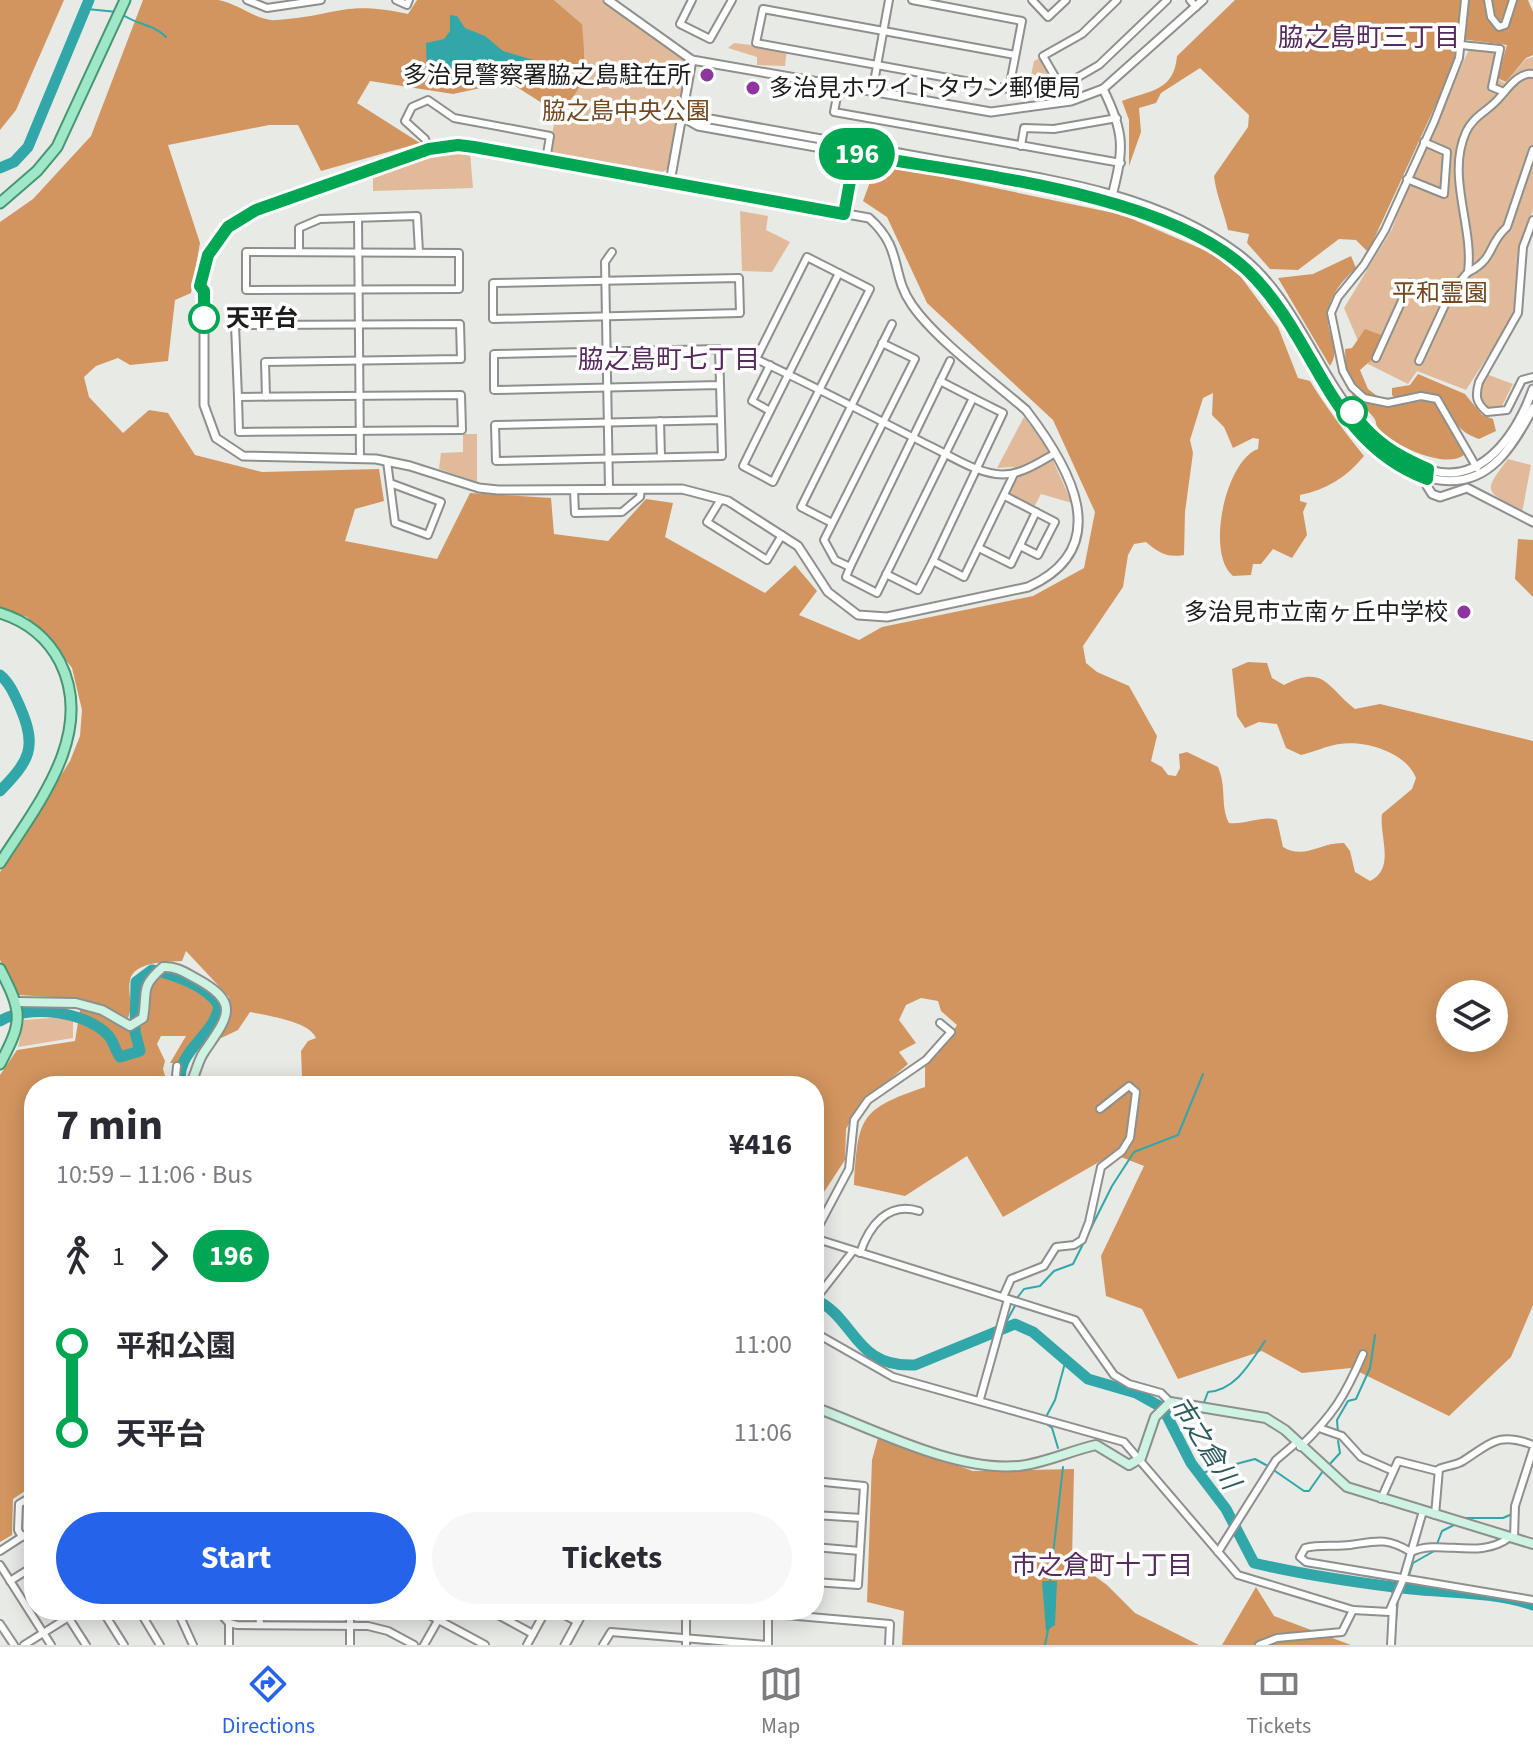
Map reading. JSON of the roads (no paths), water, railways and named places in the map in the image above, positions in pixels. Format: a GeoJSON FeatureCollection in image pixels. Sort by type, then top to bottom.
{"type":"FeatureCollection","features":[{"type":"Feature","properties":{"kind":"main road"},"geometry":{"type":"LineString","coordinates":[[0,203],[37,171],[57,147],[125,0]]}},
{"type":"Feature","properties":{"kind":"main road"},"geometry":{"type":"LineString","coordinates":[[0,613],[34,630],[51,647],[66,679],[71,712],[69,735],[54,777],[0,863]]}},
{"type":"Feature","properties":{"kind":"main road"},"geometry":{"type":"LineString","coordinates":[[18,1006],[76,1003],[102,1010],[130,1026],[143,1018],[144,987],[153,975],[163,967],[179,969],[221,993],[225,1000],[226,1016],[221,1030],[203,1053],[193,1076]]}},
{"type":"Feature","properties":{"kind":"main road"},"geometry":{"type":"LineString","coordinates":[[0,969],[18,1006],[19,1023],[0,1064]]}},
{"type":"Feature","properties":{"kind":"main road"},"geometry":{"type":"LineString","coordinates":[[824,1411],[949,1456],[993,1466],[1034,1464],[1096,1445],[1129,1465],[1141,1458],[1155,1417],[1168,1403],[1266,1418],[1285,1430],[1347,1487],[1533,1544]]}},
{"type":"Feature","properties":{"kind":"street"},"geometry":{"type":"LineString","coordinates":[[247,0],[275,8],[321,0]]}},
{"type":"Feature","properties":{"kind":"street"},"geometry":{"type":"LineString","coordinates":[[396,0],[407,5],[409,0]]}},
{"type":"Feature","properties":{"kind":"street"},"geometry":{"type":"LineString","coordinates":[[608,0],[692,60],[991,112],[1071,101],[1103,89],[1203,0]]}},
{"type":"Feature","properties":{"kind":"street"},"geometry":{"type":"LineString","coordinates":[[692,0],[680,24],[710,39],[732,0]]}},
{"type":"Feature","properties":{"kind":"street"},"geometry":{"type":"LineString","coordinates":[[872,93],[889,0]]}},
{"type":"Feature","properties":{"kind":"street"},"geometry":{"type":"LineString","coordinates":[[912,0],[1022,21],[1009,89],[756,43],[763,9],[1015,55]]}},
{"type":"Feature","properties":{"kind":"street"},"geometry":{"type":"LineString","coordinates":[[1032,0],[1048,17],[1066,0]]}},
{"type":"Feature","properties":{"kind":"street"},"geometry":{"type":"LineString","coordinates":[[1117,0],[1082,34],[1043,56],[1061,87],[1099,65],[1167,0]]}},
{"type":"Feature","properties":{"kind":"street"},"geometry":{"type":"LineString","coordinates":[[1190,0],[1196,7]]}},
{"type":"Feature","properties":{"kind":"street"},"geometry":{"type":"LineString","coordinates":[[1465,0],[1461,45],[1450,86],[1385,230],[1333,305],[1331,322],[1339,357],[1352,387],[1364,398],[1388,403],[1421,396],[1437,399],[1444,405],[1477,468]]}},
{"type":"Feature","properties":{"kind":"street"},"geometry":{"type":"LineString","coordinates":[[1488,0],[1491,17],[1499,27],[1505,25],[1512,11],[1513,0]]}},
{"type":"Feature","properties":{"kind":"street"},"geometry":{"type":"LineString","coordinates":[[1461,45],[1500,49],[1492,87],[1504,92]]}},
{"type":"Feature","properties":{"kind":"street"},"geometry":{"type":"LineString","coordinates":[[670,182],[692,60]]}},
{"type":"Feature","properties":{"kind":"street"},"geometry":{"type":"LineString","coordinates":[[1468,272],[1467,223],[1459,177],[1461,148],[1475,118],[1517,79],[1530,72],[1533,74]]}},
{"type":"Feature","properties":{"kind":"street"},"geometry":{"type":"LineString","coordinates":[[839,86],[834,112],[1121,163]]}},
{"type":"Feature","properties":{"kind":"street"},"geometry":{"type":"LineString","coordinates":[[1103,89],[1117,118],[1123,144],[1112,198]]}},
{"type":"Feature","properties":{"kind":"street"},"geometry":{"type":"LineString","coordinates":[[429,149],[425,139],[405,121],[412,107],[428,100],[460,120],[550,136],[546,160]]}},
{"type":"Feature","properties":{"kind":"street"},"geometry":{"type":"LineString","coordinates":[[682,117],[699,117],[1112,198],[1204,233],[1249,262],[1275,291],[1364,429],[1389,451],[1428,474],[1459,482],[1484,474],[1508,449],[1533,408]]}},
{"type":"Feature","properties":{"kind":"street"},"geometry":{"type":"LineString","coordinates":[[1021,146],[1024,128],[1054,129],[1117,118]]}},
{"type":"Feature","properties":{"kind":"street"},"geometry":{"type":"LineString","coordinates":[[1407,179],[1444,194],[1447,152],[1424,142]]}},
{"type":"Feature","properties":{"kind":"street"},"geometry":{"type":"LineString","coordinates":[[458,145],[670,182],[869,218],[885,232],[910,303],[923,319],[1026,410],[1077,498],[1078,535],[1059,569],[1028,587],[887,617],[858,615],[837,602],[798,546],[721,499],[682,489],[479,488],[387,461],[243,456],[216,438],[204,405],[202,269],[228,227],[256,210],[429,149],[458,145]]}},
{"type":"Feature","properties":{"kind":"street"},"geometry":{"type":"LineString","coordinates":[[844,214],[856,150]]}},
{"type":"Feature","properties":{"kind":"street"},"geometry":{"type":"LineString","coordinates":[[1419,361],[1450,294],[1468,272],[1486,263],[1498,236],[1507,227],[1533,150]]}},
{"type":"Feature","properties":{"kind":"street"},"geometry":{"type":"LineString","coordinates":[[299,252],[299,228],[320,219],[417,216],[419,252]]}},
{"type":"Feature","properties":{"kind":"street"},"geometry":{"type":"LineString","coordinates":[[358,218],[360,459]]}},
{"type":"Feature","properties":{"kind":"street"},"geometry":{"type":"LineString","coordinates":[[1533,220],[1523,247],[1518,313],[1479,382],[1475,395],[1478,405],[1487,412],[1507,410],[1522,380],[1533,377]]}},
{"type":"Feature","properties":{"kind":"street"},"geometry":{"type":"LineString","coordinates":[[246,252],[419,252],[459,253],[459,289],[246,290],[246,252]]}},
{"type":"Feature","properties":{"kind":"street"},"geometry":{"type":"LineString","coordinates":[[609,489],[605,262],[612,252]]}},
{"type":"Feature","properties":{"kind":"street"},"geometry":{"type":"LineString","coordinates":[[839,273],[788,375],[770,411],[743,466],[773,482],[820,391],[870,289],[839,273],[807,257],[756,359],[770,365],[788,375],[820,391],[979,469],[1014,474],[1054,454]]}},
{"type":"Feature","properties":{"kind":"street"},"geometry":{"type":"LineString","coordinates":[[739,278],[740,313],[606,316],[493,319],[493,283],[739,278]]}},
{"type":"Feature","properties":{"kind":"street"},"geometry":{"type":"LineString","coordinates":[[1376,358],[1410,283],[1450,294]]}},
{"type":"Feature","properties":{"kind":"street"},"geometry":{"type":"LineString","coordinates":[[238,397],[266,397],[361,395],[461,395],[462,430],[239,432],[235,325],[460,324],[461,359],[265,362],[266,397]]}},
{"type":"Feature","properties":{"kind":"street"},"geometry":{"type":"LineString","coordinates":[[832,523],[801,507],[892,324]]}},
{"type":"Feature","properties":{"kind":"street"},"geometry":{"type":"LineString","coordinates":[[850,567],[835,560],[824,540],[915,359],[882,343]]}},
{"type":"Feature","properties":{"kind":"street"},"geometry":{"type":"LineString","coordinates":[[720,385],[494,390],[494,354],[719,349],[720,385],[721,420],[722,456],[496,461],[495,425],[721,420]]}},
{"type":"Feature","properties":{"kind":"street"},"geometry":{"type":"LineString","coordinates":[[950,361],[846,577],[877,593],[973,398]]}},
{"type":"Feature","properties":{"kind":"street"},"geometry":{"type":"LineString","coordinates":[[770,365],[752,401],[770,411]]}},
{"type":"Feature","properties":{"kind":"street"},"geometry":{"type":"LineString","coordinates":[[886,574],[918,590],[979,469],[1003,413],[940,381]]}},
{"type":"Feature","properties":{"kind":"street"},"geometry":{"type":"LineString","coordinates":[[1428,474],[1477,468],[1503,443],[1533,389]]}},
{"type":"Feature","properties":{"kind":"street"},"geometry":{"type":"LineString","coordinates":[[660,421],[661,457]]}},
{"type":"Feature","properties":{"kind":"street"},"geometry":{"type":"LineString","coordinates":[[387,461],[395,523],[428,535],[441,502],[390,483]]}},
{"type":"Feature","properties":{"kind":"street"},"geometry":{"type":"LineString","coordinates":[[933,561],[964,577],[1014,474]]}},
{"type":"Feature","properties":{"kind":"street"},"geometry":{"type":"LineString","coordinates":[[1428,474],[1432,494],[1440,497],[1467,488],[1533,522]]}},
{"type":"Feature","properties":{"kind":"street"},"geometry":{"type":"LineString","coordinates":[[574,490],[575,513],[622,512],[640,497],[641,489]]}},
{"type":"Feature","properties":{"kind":"street"},"geometry":{"type":"LineString","coordinates":[[1005,496],[1055,522],[1038,555],[1020,546]]}},
{"type":"Feature","properties":{"kind":"street"},"geometry":{"type":"LineString","coordinates":[[721,499],[707,522],[767,560],[782,535]]}},
{"type":"Feature","properties":{"kind":"street"},"geometry":{"type":"LineString","coordinates":[[979,548],[1011,564],[1036,512]]}},
{"type":"Feature","properties":{"kind":"street"},"geometry":{"type":"LineString","coordinates":[[824,1218],[849,1169],[854,1120],[868,1100],[885,1091],[942,1045],[951,1032],[940,1023]]}},
{"type":"Feature","properties":{"kind":"street"},"geometry":{"type":"LineString","coordinates":[[176,1076],[177,1066]]}},
{"type":"Feature","properties":{"kind":"street"},"geometry":{"type":"LineString","coordinates":[[980,1399],[1002,1315],[1011,1300],[1011,1279],[1044,1266],[1056,1247],[1074,1245],[1082,1240],[1101,1167],[1122,1151],[1130,1138],[1136,1092],[1133,1087],[1100,1109]]}},
{"type":"Feature","properties":{"kind":"street"},"geometry":{"type":"LineString","coordinates":[[824,1289],[857,1252],[886,1212],[904,1207],[919,1211]]}},
{"type":"Feature","properties":{"kind":"street"},"geometry":{"type":"LineString","coordinates":[[824,1240],[1075,1320],[1114,1375],[1129,1384],[1161,1393],[1168,1403]]}},
{"type":"Feature","properties":{"kind":"street"},"geometry":{"type":"LineString","coordinates":[[824,1338],[877,1371],[1124,1442],[1141,1458],[1238,1575],[1353,1610],[1385,1613],[1394,1604]]}},
{"type":"Feature","properties":{"kind":"street"},"geometry":{"type":"LineString","coordinates":[[1218,1552],[1276,1460],[1322,1429],[1349,1389],[1363,1354]]}},
{"type":"Feature","properties":{"kind":"street"},"geometry":{"type":"LineString","coordinates":[[1322,1429],[1342,1436],[1361,1457],[1393,1471]]}},
{"type":"Feature","properties":{"kind":"street"},"geometry":{"type":"LineString","coordinates":[[1381,1499],[1398,1461],[1437,1471],[1465,1460],[1478,1448],[1504,1439],[1533,1447],[1515,1506],[1512,1538],[1485,1548],[1411,1552],[1398,1545],[1371,1539],[1351,1545],[1312,1546],[1301,1552],[1302,1561],[1533,1600]]}},
{"type":"Feature","properties":{"kind":"street"},"geometry":{"type":"LineString","coordinates":[[1435,1515],[1437,1471]]}},
{"type":"Feature","properties":{"kind":"street"},"geometry":{"type":"LineString","coordinates":[[824,1482],[864,1486],[858,1585],[824,1583]]}},
{"type":"Feature","properties":{"kind":"street"},"geometry":{"type":"LineString","coordinates":[[0,1551],[22,1537],[18,1530],[19,1504],[24,1501]]}},
{"type":"Feature","properties":{"kind":"street"},"geometry":{"type":"LineString","coordinates":[[1391,1645],[1394,1604],[1423,1511]]}},
{"type":"Feature","properties":{"kind":"street"},"geometry":{"type":"LineString","coordinates":[[824,1516],[862,1518]]}},
{"type":"Feature","properties":{"kind":"street"},"geometry":{"type":"LineString","coordinates":[[824,1548],[860,1551]]}},
{"type":"Feature","properties":{"kind":"street"},"geometry":{"type":"LineString","coordinates":[[0,1565],[24,1598]]}},
{"type":"Feature","properties":{"kind":"street"},"geometry":{"type":"LineString","coordinates":[[10,1581],[24,1572]]}},
{"type":"Feature","properties":{"kind":"street"},"geometry":{"type":"LineString","coordinates":[[1259,1645],[1277,1638],[1342,1632],[1353,1610]]}},
{"type":"Feature","properties":{"kind":"street"},"geometry":{"type":"LineString","coordinates":[[824,1618],[890,1624],[889,1645]]}},
{"type":"Feature","properties":{"kind":"street"},"geometry":{"type":"LineString","coordinates":[[37,1620],[51,1645]]}},
{"type":"Feature","properties":{"kind":"street"},"geometry":{"type":"LineString","coordinates":[[24,1645],[63,1620]]}},
{"type":"Feature","properties":{"kind":"street"},"geometry":{"type":"LineString","coordinates":[[70,1620],[86,1645]]}},
{"type":"Feature","properties":{"kind":"street"},"geometry":{"type":"LineString","coordinates":[[108,1620],[124,1645]]}},
{"type":"Feature","properties":{"kind":"street"},"geometry":{"type":"LineString","coordinates":[[145,1620],[160,1645]]}},
{"type":"Feature","properties":{"kind":"street"},"geometry":{"type":"LineString","coordinates":[[182,1620],[193,1645]]}},
{"type":"Feature","properties":{"kind":"street"},"geometry":{"type":"LineString","coordinates":[[226,1620],[229,1623],[229,1645]]}},
{"type":"Feature","properties":{"kind":"street"},"geometry":{"type":"LineString","coordinates":[[260,1620],[260,1625]]}},
{"type":"Feature","properties":{"kind":"street"},"geometry":{"type":"LineString","coordinates":[[350,1620],[350,1645]]}},
{"type":"Feature","properties":{"kind":"street"},"geometry":{"type":"LineString","coordinates":[[424,1645],[438,1620],[485,1645]]}},
{"type":"Feature","properties":{"kind":"street"},"geometry":{"type":"LineString","coordinates":[[507,1620],[533,1634]]}},
{"type":"Feature","properties":{"kind":"street"},"geometry":{"type":"LineString","coordinates":[[527,1645],[541,1620]]}},
{"type":"Feature","properties":{"kind":"street"},"geometry":{"type":"LineString","coordinates":[[565,1645],[578,1622],[574,1620]]}},
{"type":"Feature","properties":{"kind":"street"},"geometry":{"type":"LineString","coordinates":[[686,1620],[686,1642]]}},
{"type":"Feature","properties":{"kind":"street"},"geometry":{"type":"LineString","coordinates":[[603,1645],[611,1632],[686,1642],[768,1645],[768,1620]]}},
{"type":"Feature","properties":{"kind":"street"},"geometry":{"type":"LineString","coordinates":[[229,1623],[350,1625],[388,1631],[414,1645]]}},
{"type":"Feature","properties":{"kind":"street"},"geometry":{"type":"LineString","coordinates":[[0,1624],[14,1645]]}},
{"type":"Feature","properties":{"kind":"street"},"geometry":{"type":"LineString","coordinates":[[655,1636],[655,1645]]}},
{"type":"Feature","properties":{"kind":"water"},"geometry":{"type":"Polygon","coordinates":[[[450,15],[457,16],[465,28],[485,36],[503,51],[540,62],[541,73],[534,76],[532,71],[512,64],[497,70],[470,60],[458,66],[456,75],[449,77],[438,71],[427,74],[426,43],[444,39],[450,31],[450,15]]]}},
{"type":"Feature","properties":{"kind":"water"},"geometry":{"type":"Polygon","coordinates":[[[1042,1581],[1057,1581],[1055,1625],[1046,1631],[1042,1581]]]}},
{"type":"Feature","properties":{"kind":"waterway"},"geometry":{"type":"LineString","coordinates":[[0,168],[14,162],[28,147],[89,0]]}},
{"type":"Feature","properties":{"kind":"waterway"},"geometry":{"type":"LineString","coordinates":[[87,9],[117,12]]}},
{"type":"Feature","properties":{"kind":"waterway"},"geometry":{"type":"LineString","coordinates":[[123,15],[156,29],[166,37]]}},
{"type":"Feature","properties":{"kind":"waterway"},"geometry":{"type":"LineString","coordinates":[[0,675],[20,707],[29,733],[28,753],[24,762],[0,791]]}},
{"type":"Feature","properties":{"kind":"waterway","name":"市之倉川"},"geometry":{"type":"LineString","coordinates":[[0,1021],[40,1012],[85,1020],[108,1035],[120,1057],[140,1051],[135,1032],[136,982],[152,970],[180,978],[207,992],[219,1006],[216,1017],[183,1063],[180,1076]]}},
{"type":"Feature","properties":{"kind":"waterway"},"geometry":{"type":"LineString","coordinates":[[1017,1298],[1024,1289],[1040,1286],[1054,1271],[1073,1264],[1112,1186],[1134,1152],[1178,1135],[1203,1074]]}},
{"type":"Feature","properties":{"kind":"waterway"},"geometry":{"type":"LineString","coordinates":[[1004,1326],[1016,1304]]}},
{"type":"Feature","properties":{"kind":"waterway","name":"市之倉川"},"geometry":{"type":"LineString","coordinates":[[824,1305],[839,1317],[867,1350],[895,1364],[915,1365],[1015,1324],[1033,1332],[1088,1379],[1136,1393],[1163,1408],[1191,1463],[1226,1509],[1254,1563],[1352,1581],[1488,1595],[1533,1605]]}},
{"type":"Feature","properties":{"kind":"waterway"},"geometry":{"type":"LineString","coordinates":[[1338,1433],[1337,1420],[1348,1401],[1356,1399],[1370,1368],[1375,1335]]}},
{"type":"Feature","properties":{"kind":"waterway"},"geometry":{"type":"LineString","coordinates":[[1203,1405],[1208,1392],[1227,1386],[1241,1374],[1265,1341]]}},
{"type":"Feature","properties":{"kind":"waterway"},"geometry":{"type":"LineString","coordinates":[[1047,1415],[1055,1400],[1065,1363]]}},
{"type":"Feature","properties":{"kind":"waterway"},"geometry":{"type":"LineString","coordinates":[[1170,1421],[1190,1410]]}},
{"type":"Feature","properties":{"kind":"waterway"},"geometry":{"type":"LineString","coordinates":[[1044,1422],[1052,1428],[1058,1448]]}},
{"type":"Feature","properties":{"kind":"waterway"},"geometry":{"type":"LineString","coordinates":[[1328,1466],[1340,1453],[1338,1441]]}},
{"type":"Feature","properties":{"kind":"waterway"},"geometry":{"type":"LineString","coordinates":[[1202,1473],[1255,1459],[1266,1465]]}},
{"type":"Feature","properties":{"kind":"waterway"},"geometry":{"type":"LineString","coordinates":[[1517,1510],[1533,1462]]}},
{"type":"Feature","properties":{"kind":"waterway"},"geometry":{"type":"LineString","coordinates":[[1050,1581],[1063,1467]]}},
{"type":"Feature","properties":{"kind":"waterway"},"geometry":{"type":"LineString","coordinates":[[1275,1471],[1304,1491],[1309,1491],[1323,1471]]}},
{"type":"Feature","properties":{"kind":"waterway"},"geometry":{"type":"LineString","coordinates":[[1464,1518],[1503,1518],[1512,1514]]}},
{"type":"Feature","properties":{"kind":"waterway"},"geometry":{"type":"LineString","coordinates":[[1437,1544],[1442,1531],[1456,1524]]}},
{"type":"Feature","properties":{"kind":"waterway"},"geometry":{"type":"LineString","coordinates":[[1409,1575],[1413,1563],[1436,1550]]}},
{"type":"Feature","properties":{"kind":"waterway","name":"市之倉川"},"geometry":{"type":"LineString","coordinates":[[1388,1587],[1394,1594]]}},
{"type":"Feature","properties":{"kind":"waterway"},"geometry":{"type":"LineString","coordinates":[[1395,1632],[1398,1599]]}},
{"type":"Feature","properties":{"kind":"waterway"},"geometry":{"type":"LineString","coordinates":[[1045,1645],[1048,1630]]}},
{"type":"Feature","properties":{"kind":"place","name":"多治見警察署脇之島駐在所"},"geometry":{"type":"Point","coordinates":[707,75]}},
{"type":"Feature","properties":{"kind":"place","name":"多治見ホワイトタウン郵便局"},"geometry":{"type":"Point","coordinates":[753,88]}},
{"type":"Feature","properties":{"kind":"place","name":"天平台"},"geometry":{"type":"Point","coordinates":[204,318]}},
{"type":"Feature","properties":{"kind":"place","name":"多治見市立南ヶ丘中学校"},"geometry":{"type":"Point","coordinates":[1464,612]}},
{"type":"Feature","properties":{"kind":"district","name":"脇之島町三丁目"},"geometry":{"type":"Point","coordinates":[1369,37]}},
{"type":"Feature","properties":{"kind":"district","name":"脇之島町七丁目"},"geometry":{"type":"Point","coordinates":[669,359]}},
{"type":"Feature","properties":{"kind":"district","name":"市之倉町十丁目"},"geometry":{"type":"Point","coordinates":[1102,1565]}},
{"type":"Feature","properties":{"kind":"park label","name":"脇之島中央公園"},"geometry":{"type":"Point","coordinates":[626,111]}},
{"type":"Feature","properties":{"kind":"park label","name":"平和霊園"},"geometry":{"type":"Point","coordinates":[1440,293]}}]}
